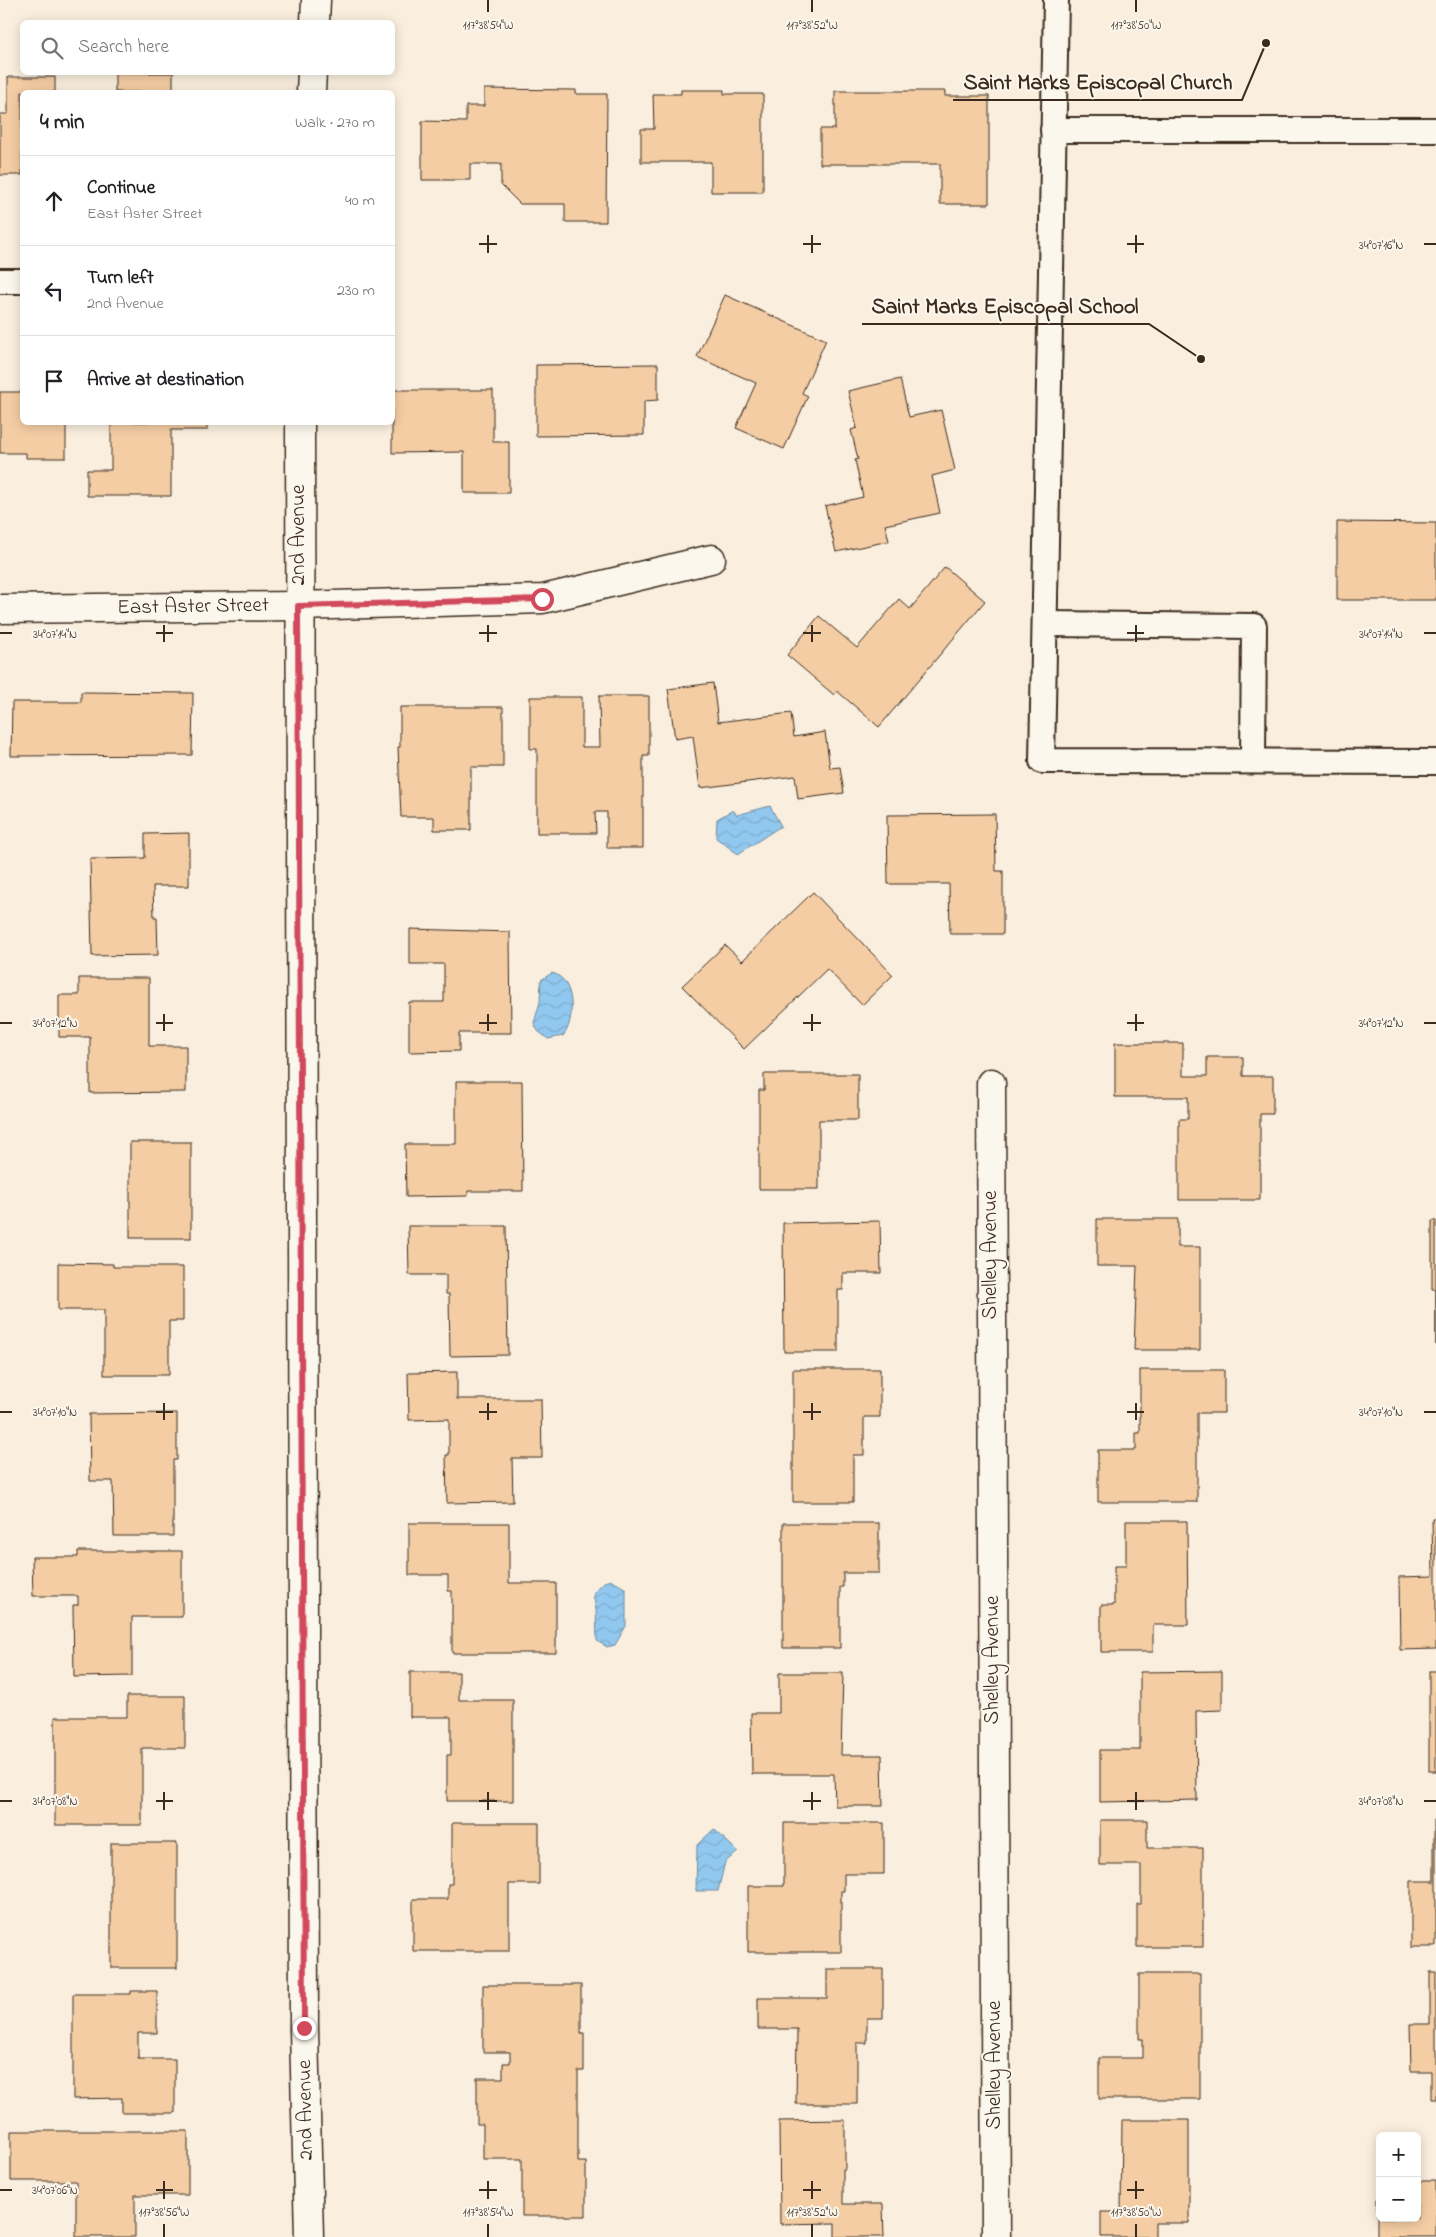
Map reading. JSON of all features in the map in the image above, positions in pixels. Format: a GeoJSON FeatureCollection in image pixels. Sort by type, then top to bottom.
{"type":"FeatureCollection","features":[{"type":"Feature","properties":{"kind":"street"},"geometry":{"type":"LineString","coordinates":[[314,20],[316,0]]}},
{"type":"Feature","properties":{"kind":"street"},"geometry":{"type":"LineString","coordinates":[[311,90],[312,75]]}},
{"type":"Feature","properties":{"kind":"street","name":"2nd Avenue"},"geometry":{"type":"LineString","coordinates":[[300,425],[298,606],[304,2028],[309,2237]]}},
{"type":"Feature","properties":{"kind":"street","name":"East Aster Street"},"geometry":{"type":"LineString","coordinates":[[0,609],[298,606],[542,599],[712,560]]}},
{"type":"Feature","properties":{"kind":"street","name":"Shelley Avenue"},"geometry":{"type":"LineString","coordinates":[[991,1083],[996,2237]]}},
{"type":"Feature","properties":{"kind":"lane"},"geometry":{"type":"LineString","coordinates":[[1056,0],[1042,761],[1436,762]]}},
{"type":"Feature","properties":{"kind":"lane"},"geometry":{"type":"LineString","coordinates":[[1054,130],[1436,130]]}},
{"type":"Feature","properties":{"kind":"lane"},"geometry":{"type":"LineString","coordinates":[[0,281],[20,281]]}},
{"type":"Feature","properties":{"kind":"lane"},"geometry":{"type":"LineString","coordinates":[[1045,624],[1254,626],[1253,761]]}},
{"type":"Feature","properties":{"kind":"water"},"geometry":{"type":"Polygon","coordinates":[[[770,806],[781,826],[738,854],[716,838],[717,819],[733,810],[737,815],[770,806]]]}},
{"type":"Feature","properties":{"kind":"water"},"geometry":{"type":"Polygon","coordinates":[[[552,973],[560,977],[569,991],[571,1011],[570,1021],[563,1036],[548,1039],[538,1031],[534,1023],[540,1002],[541,980],[552,973]]]}},
{"type":"Feature","properties":{"kind":"water"},"geometry":{"type":"Polygon","coordinates":[[[612,1580],[626,1589],[626,1626],[615,1645],[607,1647],[597,1641],[596,1610],[593,1593],[604,1582],[612,1580]]]}},
{"type":"Feature","properties":{"kind":"water"},"geometry":{"type":"Polygon","coordinates":[[[714,1829],[738,1852],[725,1862],[718,1891],[696,1891],[697,1845],[714,1829]]]}},
{"type":"Feature","properties":{"kind":"building"},"geometry":{"type":"Polygon","coordinates":[[[115,75],[173,75],[173,90],[115,90],[115,75]]]}},
{"type":"Feature","properties":{"kind":"building"},"geometry":{"type":"Polygon","coordinates":[[[8,77],[55,77],[55,90],[20,90],[20,175],[0,175],[0,114],[8,114],[8,77]]]}},
{"type":"Feature","properties":{"kind":"building"},"geometry":{"type":"Polygon","coordinates":[[[484,89],[576,90],[576,94],[607,94],[606,222],[565,222],[565,204],[520,204],[501,185],[501,164],[470,164],[470,180],[422,180],[422,121],[466,122],[466,106],[484,106],[484,89]]]}},
{"type":"Feature","properties":{"kind":"building"},"geometry":{"type":"Polygon","coordinates":[[[681,90],[724,90],[724,94],[763,94],[763,192],[711,192],[711,162],[641,162],[641,129],[654,129],[653,94],[681,94],[681,90]]]}},
{"type":"Feature","properties":{"kind":"building"},"geometry":{"type":"Polygon","coordinates":[[[835,91],[945,91],[945,96],[989,96],[989,204],[940,204],[940,164],[820,164],[820,129],[835,129],[835,91]]]}},
{"type":"Feature","properties":{"kind":"building"},"geometry":{"type":"Polygon","coordinates":[[[725,295],[826,340],[802,393],[808,396],[784,449],[736,428],[756,383],[697,357],[725,295]]]}},
{"type":"Feature","properties":{"kind":"building"},"geometry":{"type":"Polygon","coordinates":[[[658,364],[658,400],[644,401],[644,435],[536,436],[536,365],[658,364]]]}},
{"type":"Feature","properties":{"kind":"building"},"geometry":{"type":"Polygon","coordinates":[[[900,379],[909,417],[941,410],[955,470],[932,476],[940,513],[885,525],[889,541],[836,552],[825,506],[863,497],[855,460],[858,459],[851,430],[857,428],[848,391],[900,379]]]}},
{"type":"Feature","properties":{"kind":"building"},"geometry":{"type":"Polygon","coordinates":[[[395,390],[493,390],[493,442],[509,442],[509,493],[464,493],[464,452],[392,453],[392,425],[395,425],[395,390]]]}},
{"type":"Feature","properties":{"kind":"building"},"geometry":{"type":"Polygon","coordinates":[[[0,392],[20,392],[20,425],[66,425],[66,458],[26,458],[26,453],[0,453],[0,392]]]}},
{"type":"Feature","properties":{"kind":"building"},"geometry":{"type":"Polygon","coordinates":[[[111,425],[207,425],[207,430],[171,430],[171,496],[87,496],[87,470],[111,470],[111,425]]]}},
{"type":"Feature","properties":{"kind":"building"},"geometry":{"type":"Polygon","coordinates":[[[1337,522],[1436,523],[1436,600],[1337,600],[1337,522]]]}},
{"type":"Feature","properties":{"kind":"building"},"geometry":{"type":"Polygon","coordinates":[[[945,567],[985,601],[879,727],[837,691],[834,695],[787,655],[819,616],[857,648],[899,599],[910,609],[945,567]]]}},
{"type":"Feature","properties":{"kind":"building"},"geometry":{"type":"Polygon","coordinates":[[[713,683],[718,722],[791,713],[794,737],[825,732],[830,768],[840,767],[844,793],[798,799],[795,776],[700,788],[693,736],[675,739],[668,689],[713,683]]]}},
{"type":"Feature","properties":{"kind":"building"},"geometry":{"type":"Polygon","coordinates":[[[81,692],[193,693],[192,755],[11,756],[12,702],[81,702],[81,692]]]}},
{"type":"Feature","properties":{"kind":"building"},"geometry":{"type":"Polygon","coordinates":[[[599,696],[649,696],[649,756],[643,756],[643,848],[607,848],[607,812],[595,812],[596,833],[537,833],[537,749],[530,749],[530,697],[582,697],[582,747],[600,747],[599,696]]]}},
{"type":"Feature","properties":{"kind":"building"},"geometry":{"type":"Polygon","coordinates":[[[400,707],[503,707],[503,767],[471,767],[471,830],[434,830],[434,817],[401,817],[398,747],[400,747],[400,707]]]}},
{"type":"Feature","properties":{"kind":"building"},"geometry":{"type":"Polygon","coordinates":[[[995,814],[996,871],[1003,871],[1003,934],[950,934],[949,884],[888,884],[887,815],[995,814]]]}},
{"type":"Feature","properties":{"kind":"building"},"geometry":{"type":"Polygon","coordinates":[[[189,833],[189,886],[153,886],[154,917],[157,917],[158,955],[92,956],[90,859],[145,858],[145,834],[189,833]]]}},
{"type":"Feature","properties":{"kind":"building"},"geometry":{"type":"Polygon","coordinates":[[[813,892],[893,975],[862,1005],[827,969],[744,1049],[682,986],[725,945],[742,961],[813,892]]]}},
{"type":"Feature","properties":{"kind":"building"},"geometry":{"type":"Polygon","coordinates":[[[410,929],[510,932],[511,1033],[459,1033],[459,1051],[409,1052],[409,1002],[444,1002],[444,964],[410,964],[410,929]]]}},
{"type":"Feature","properties":{"kind":"building"},"geometry":{"type":"Polygon","coordinates":[[[79,978],[149,978],[149,1046],[186,1046],[186,1092],[90,1093],[90,1037],[59,1037],[59,995],[79,995],[79,978]]]}},
{"type":"Feature","properties":{"kind":"building"},"geometry":{"type":"Polygon","coordinates":[[[1115,1043],[1183,1043],[1183,1076],[1207,1076],[1207,1057],[1243,1057],[1243,1076],[1273,1076],[1273,1114],[1260,1114],[1260,1200],[1179,1200],[1179,1119],[1188,1119],[1188,1097],[1115,1097],[1115,1043]]]}},
{"type":"Feature","properties":{"kind":"building"},"geometry":{"type":"Polygon","coordinates":[[[764,1074],[858,1074],[858,1120],[819,1120],[819,1189],[759,1189],[759,1090],[764,1090],[764,1074]]]}},
{"type":"Feature","properties":{"kind":"building"},"geometry":{"type":"Polygon","coordinates":[[[456,1081],[522,1081],[523,1191],[468,1191],[468,1196],[406,1197],[405,1144],[456,1144],[456,1081]]]}},
{"type":"Feature","properties":{"kind":"building"},"geometry":{"type":"Polygon","coordinates":[[[130,1142],[191,1142],[191,1238],[130,1238],[130,1142]]]}},
{"type":"Feature","properties":{"kind":"building"},"geometry":{"type":"Polygon","coordinates":[[[1097,1219],[1178,1219],[1178,1247],[1200,1247],[1200,1350],[1134,1350],[1137,1266],[1097,1266],[1097,1219]]]}},
{"type":"Feature","properties":{"kind":"building"},"geometry":{"type":"Polygon","coordinates":[[[880,1221],[881,1273],[843,1273],[843,1290],[838,1290],[838,1352],[784,1352],[783,1223],[880,1221]]]}},
{"type":"Feature","properties":{"kind":"building"},"geometry":{"type":"Polygon","coordinates":[[[1432,1221],[1436,1221],[1436,1289],[1432,1289],[1432,1221]]]}},
{"type":"Feature","properties":{"kind":"building"},"geometry":{"type":"Polygon","coordinates":[[[408,1226],[506,1226],[508,1355],[450,1356],[449,1294],[446,1294],[446,1275],[409,1275],[408,1226]]]}},
{"type":"Feature","properties":{"kind":"building"},"geometry":{"type":"Polygon","coordinates":[[[58,1263],[113,1264],[113,1267],[183,1267],[183,1321],[169,1321],[169,1375],[104,1375],[104,1310],[58,1310],[58,1263]]]}},
{"type":"Feature","properties":{"kind":"building"},"geometry":{"type":"Polygon","coordinates":[[[793,1369],[880,1369],[880,1417],[864,1417],[864,1455],[853,1455],[853,1502],[793,1502],[793,1369]]]}},
{"type":"Feature","properties":{"kind":"building"},"geometry":{"type":"Polygon","coordinates":[[[1140,1370],[1224,1370],[1224,1413],[1197,1413],[1197,1502],[1098,1502],[1098,1450],[1136,1450],[1136,1433],[1140,1433],[1140,1370]]]}},
{"type":"Feature","properties":{"kind":"building"},"geometry":{"type":"Polygon","coordinates":[[[457,1372],[457,1399],[541,1399],[542,1458],[512,1458],[513,1502],[447,1503],[446,1455],[449,1455],[449,1419],[409,1420],[408,1373],[457,1372]]]}},
{"type":"Feature","properties":{"kind":"building"},"geometry":{"type":"Polygon","coordinates":[[[177,1413],[177,1460],[173,1460],[173,1536],[114,1536],[113,1481],[90,1481],[89,1414],[177,1413]]]}},
{"type":"Feature","properties":{"kind":"building"},"geometry":{"type":"Polygon","coordinates":[[[1432,1518],[1436,1518],[1436,1649],[1400,1650],[1399,1577],[1433,1576],[1432,1518]]]}},
{"type":"Feature","properties":{"kind":"building"},"geometry":{"type":"Polygon","coordinates":[[[1126,1521],[1187,1521],[1188,1625],[1153,1625],[1153,1652],[1101,1652],[1101,1605],[1114,1605],[1114,1566],[1126,1566],[1126,1521]]]}},
{"type":"Feature","properties":{"kind":"building"},"geometry":{"type":"Polygon","coordinates":[[[409,1523],[509,1523],[509,1583],[556,1583],[556,1653],[452,1653],[452,1591],[448,1591],[448,1575],[409,1575],[409,1523]]]}},
{"type":"Feature","properties":{"kind":"building"},"geometry":{"type":"Polygon","coordinates":[[[783,1523],[879,1523],[879,1573],[843,1573],[843,1587],[840,1587],[840,1648],[783,1648],[783,1523]]]}},
{"type":"Feature","properties":{"kind":"building"},"geometry":{"type":"Polygon","coordinates":[[[78,1551],[182,1551],[182,1617],[132,1617],[132,1676],[74,1677],[73,1605],[78,1605],[78,1596],[33,1596],[32,1557],[78,1557],[78,1551]]]}},
{"type":"Feature","properties":{"kind":"building"},"geometry":{"type":"Polygon","coordinates":[[[1222,1671],[1222,1710],[1196,1711],[1197,1800],[1100,1802],[1100,1750],[1140,1750],[1140,1672],[1222,1671]]]}},
{"type":"Feature","properties":{"kind":"building"},"geometry":{"type":"Polygon","coordinates":[[[1429,1671],[1436,1671],[1436,1771],[1429,1771],[1429,1671]]]}},
{"type":"Feature","properties":{"kind":"building"},"geometry":{"type":"Polygon","coordinates":[[[410,1672],[459,1672],[459,1700],[513,1700],[513,1801],[447,1801],[447,1755],[451,1755],[451,1717],[410,1717],[410,1672]]]}},
{"type":"Feature","properties":{"kind":"building"},"geometry":{"type":"Polygon","coordinates":[[[779,1673],[843,1673],[841,1755],[882,1755],[883,1806],[835,1806],[834,1774],[752,1774],[751,1713],[779,1713],[779,1673]]]}},
{"type":"Feature","properties":{"kind":"building"},"geometry":{"type":"Polygon","coordinates":[[[127,1696],[185,1696],[185,1748],[142,1748],[142,1825],[55,1825],[55,1717],[127,1717],[127,1696]]]}},
{"type":"Feature","properties":{"kind":"building"},"geometry":{"type":"Polygon","coordinates":[[[1100,1820],[1147,1820],[1147,1848],[1203,1848],[1203,1947],[1137,1947],[1137,1904],[1141,1904],[1141,1865],[1100,1865],[1100,1820]]]}},
{"type":"Feature","properties":{"kind":"building"},"geometry":{"type":"Polygon","coordinates":[[[1434,1820],[1436,1820],[1436,1947],[1411,1947],[1411,1881],[1434,1881],[1434,1820]]]}},
{"type":"Feature","properties":{"kind":"building"},"geometry":{"type":"Polygon","coordinates":[[[452,1823],[539,1823],[539,1884],[509,1884],[509,1951],[413,1951],[413,1899],[448,1899],[448,1884],[452,1884],[452,1823]]]}},
{"type":"Feature","properties":{"kind":"building"},"geometry":{"type":"Polygon","coordinates":[[[784,1823],[884,1823],[884,1874],[844,1874],[844,1891],[841,1891],[841,1952],[748,1952],[748,1886],[784,1886],[784,1823]]]}},
{"type":"Feature","properties":{"kind":"building"},"geometry":{"type":"Polygon","coordinates":[[[111,1843],[177,1843],[177,1968],[111,1968],[111,1843]]]}},
{"type":"Feature","properties":{"kind":"building"},"geometry":{"type":"Polygon","coordinates":[[[827,1969],[883,1969],[883,2018],[867,2018],[867,2043],[857,2043],[857,2104],[796,2104],[797,2029],[758,2029],[758,1998],[827,1998],[827,1969]]]}},
{"type":"Feature","properties":{"kind":"building"},"geometry":{"type":"Polygon","coordinates":[[[1430,1972],[1436,1972],[1436,2099],[1431,2099],[1431,2071],[1411,2071],[1410,2024],[1430,2024],[1430,1972]]]}},
{"type":"Feature","properties":{"kind":"building"},"geometry":{"type":"Polygon","coordinates":[[[1139,1974],[1200,1974],[1200,2099],[1099,2099],[1099,2058],[1143,2058],[1143,2039],[1139,2039],[1139,1974]]]}},
{"type":"Feature","properties":{"kind":"building"},"geometry":{"type":"Polygon","coordinates":[[[483,1985],[581,1985],[581,2033],[584,2033],[584,2071],[578,2071],[578,2162],[586,2162],[586,2216],[522,2216],[522,2159],[483,2159],[483,2124],[477,2124],[477,2078],[503,2078],[503,2063],[510,2063],[510,2052],[483,2052],[483,1985]]]}},
{"type":"Feature","properties":{"kind":"building"},"geometry":{"type":"Polygon","coordinates":[[[131,1991],[157,1991],[157,2033],[138,2033],[138,2059],[175,2059],[175,2113],[122,2113],[122,2098],[73,2099],[73,1994],[131,1994],[131,1991]]]}},
{"type":"Feature","properties":{"kind":"building"},"geometry":{"type":"Polygon","coordinates":[[[845,2120],[843,2204],[883,2204],[884,2237],[835,2237],[835,2223],[780,2224],[779,2121],[845,2120]]]}},
{"type":"Feature","properties":{"kind":"building"},"geometry":{"type":"Polygon","coordinates":[[[1122,2120],[1189,2120],[1189,2223],[1155,2223],[1155,2237],[1101,2237],[1101,2212],[1121,2212],[1122,2120]]]}},
{"type":"Feature","properties":{"kind":"building"},"geometry":{"type":"Polygon","coordinates":[[[11,2131],[188,2131],[188,2195],[135,2195],[135,2237],[76,2237],[76,2181],[11,2181],[11,2131]]]}},
{"type":"Feature","properties":{"kind":"building"},"geometry":{"type":"Polygon","coordinates":[[[1421,2181],[1436,2181],[1436,2237],[1377,2237],[1377,2222],[1421,2222],[1421,2181]]]}},
{"type":"Feature","properties":{"kind":"place","name":"Saint Marks Episcopal Church"},"geometry":{"type":"Point","coordinates":[1266,43]}},
{"type":"Feature","properties":{"kind":"place","name":"Saint Marks Episcopal School"},"geometry":{"type":"Point","coordinates":[1201,359]}},
{"type":"Feature","properties":{"kind":"route"},"geometry":{"type":"LineString","coordinates":[[304,2028],[298,606],[542,599]]}}]}
